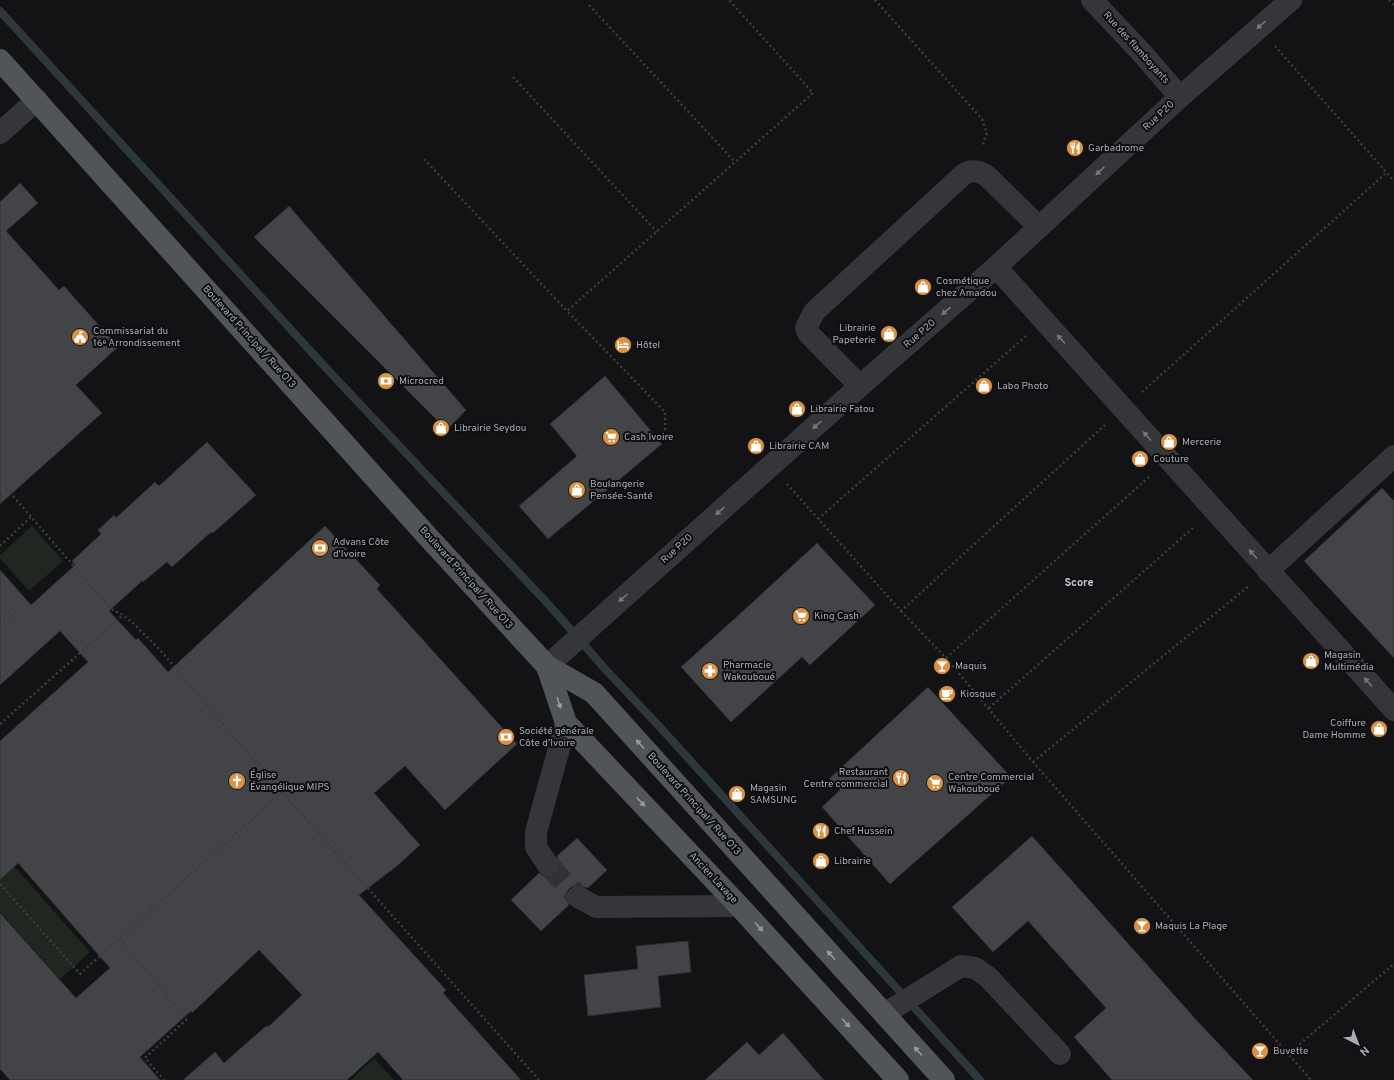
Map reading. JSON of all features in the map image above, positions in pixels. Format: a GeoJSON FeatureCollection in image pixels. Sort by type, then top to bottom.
{"type":"FeatureCollection","features":[{"type":"Feature","properties":{"kind":"main road","name":"Boulevard Principal / Rue O13"},"geometry":{"type":"LineString","coordinates":[[0,60],[546,666],[594,693],[944,1080]]}},
{"type":"Feature","properties":{"kind":"main road","name":"Ancien Lavage"},"geometry":{"type":"LineString","coordinates":[[546,666],[566,723],[739,906],[897,1080]]}},
{"type":"Feature","properties":{"kind":"street","name":"Rue des flamboyants"},"geometry":{"type":"LineString","coordinates":[[1092,0],[1141,52],[1180,97]]}},
{"type":"Feature","properties":{"kind":"street","name":"Rue P20"},"geometry":{"type":"LineString","coordinates":[[546,666],[996,267],[1180,97],[1291,0]]}},
{"type":"Feature","properties":{"kind":"street"},"geometry":{"type":"LineString","coordinates":[[0,134],[37,100]]}},
{"type":"Feature","properties":{"kind":"street"},"geometry":{"type":"LineString","coordinates":[[860,386],[808,333],[806,328],[808,322],[814,312],[964,174],[968,171],[974,171],[980,172],[987,176],[1039,228]]}},
{"type":"Feature","properties":{"kind":"street"},"geometry":{"type":"LineString","coordinates":[[996,267],[1394,710]]}},
{"type":"Feature","properties":{"kind":"street"},"geometry":{"type":"LineString","coordinates":[[1268,571],[1394,456]]}},
{"type":"Feature","properties":{"kind":"street"},"geometry":{"type":"LineString","coordinates":[[548,865],[536,847],[536,832],[566,723]]}},
{"type":"Feature","properties":{"kind":"street"},"geometry":{"type":"LineString","coordinates":[[578,897],[596,907],[739,906]]}},
{"type":"Feature","properties":{"kind":"street"},"geometry":{"type":"LineString","coordinates":[[884,1014],[962,966],[975,968],[988,977],[1060,1054]]}},
{"type":"Feature","properties":{"kind":"path"},"geometry":{"type":"LineString","coordinates":[[567,311],[813,94],[729,0]]}},
{"type":"Feature","properties":{"kind":"path"},"geometry":{"type":"LineString","coordinates":[[875,0],[982,118],[986,133],[974,171]]}},
{"type":"Feature","properties":{"kind":"path"},"geometry":{"type":"LineString","coordinates":[[1389,0],[1394,5]]}},
{"type":"Feature","properties":{"kind":"path"},"geometry":{"type":"LineString","coordinates":[[589,5],[735,162]]}},
{"type":"Feature","properties":{"kind":"path"},"geometry":{"type":"LineString","coordinates":[[1259,27],[1394,181]]}},
{"type":"Feature","properties":{"kind":"path"},"geometry":{"type":"LineString","coordinates":[[513,78],[656,232]]}},
{"type":"Feature","properties":{"kind":"path"},"geometry":{"type":"LineString","coordinates":[[424,159],[567,311],[665,412],[665,440]]}},
{"type":"Feature","properties":{"kind":"path"},"geometry":{"type":"LineString","coordinates":[[901,611],[1123,408],[1386,173]]}},
{"type":"Feature","properties":{"kind":"path"},"geometry":{"type":"LineString","coordinates":[[818,519],[1044,320]]}},
{"type":"Feature","properties":{"kind":"path"},"geometry":{"type":"LineString","coordinates":[[946,658],[1168,460]]}},
{"type":"Feature","properties":{"kind":"path"},"geometry":{"type":"LineString","coordinates":[[771,466],[901,611],[946,658],[1033,762],[1311,1080]]}},
{"type":"Feature","properties":{"kind":"path"},"geometry":{"type":"LineString","coordinates":[[0,480],[111,609],[123,615],[133,623],[161,651],[282,792],[538,1080]]}},
{"type":"Feature","properties":{"kind":"path"},"geometry":{"type":"LineString","coordinates":[[989,708],[1213,510]]}},
{"type":"Feature","properties":{"kind":"path"},"geometry":{"type":"LineString","coordinates":[[0,546],[31,517]]}},
{"type":"Feature","properties":{"kind":"path"},"geometry":{"type":"LineString","coordinates":[[1033,762],[1268,571]]}},
{"type":"Feature","properties":{"kind":"path"},"geometry":{"type":"LineString","coordinates":[[0,626],[18,610]]}},
{"type":"Feature","properties":{"kind":"path"},"geometry":{"type":"LineString","coordinates":[[0,724],[123,615]]}},
{"type":"Feature","properties":{"kind":"path"},"geometry":{"type":"LineString","coordinates":[[0,884],[80,974],[282,792]]}},
{"type":"Feature","properties":{"kind":"path"},"geometry":{"type":"LineString","coordinates":[[118,939],[187,1019],[145,1058],[164,1080]]}},
{"type":"Feature","properties":{"kind":"path"},"geometry":{"type":"LineString","coordinates":[[1288,1054],[1394,964]]}},
{"type":"Feature","properties":{"kind":"shaded area"},"geometry":{"type":"Polygon","coordinates":[[[32,526],[63,561],[29,591],[0,558],[0,555],[32,526]]]}},
{"type":"Feature","properties":{"kind":"shaded area"},"geometry":{"type":"Polygon","coordinates":[[[14,866],[90,952],[60,979],[0,912],[0,878],[14,866]]]}},
{"type":"Feature","properties":{"kind":"shaded area"},"geometry":{"type":"Polygon","coordinates":[[[374,1058],[394,1080],[351,1080],[374,1058]]]}},
{"type":"Feature","properties":{"kind":"building"},"geometry":{"type":"Polygon","coordinates":[[[20,183],[38,203],[6,231],[59,290],[64,286],[118,347],[76,385],[102,413],[0,504],[0,202],[20,183]]]}},
{"type":"Feature","properties":{"kind":"building"},"geometry":{"type":"Polygon","coordinates":[[[289,206],[466,410],[447,430],[254,237],[289,206]]]}},
{"type":"Feature","properties":{"kind":"building"},"geometry":{"type":"Polygon","coordinates":[[[605,376],[662,444],[548,539],[519,506],[577,456],[550,424],[605,376]]]}},
{"type":"Feature","properties":{"kind":"building"},"geometry":{"type":"Polygon","coordinates":[[[207,442],[256,495],[172,567],[167,562],[143,582],[142,581],[109,611],[136,640],[138,638],[168,672],[325,526],[380,585],[377,589],[517,744],[445,810],[405,766],[374,793],[420,845],[397,866],[359,895],[446,990],[443,993],[521,1080],[403,1080],[378,1052],[347,1080],[183,1080],[215,1052],[224,1063],[266,1026],[268,1027],[302,995],[259,950],[192,1013],[191,1011],[140,1057],[160,1080],[10,1080],[0,1069],[0,913],[76,998],[110,968],[18,863],[0,880],[0,741],[88,662],[60,631],[0,685],[0,570],[31,605],[75,565],[72,561],[101,534],[98,530],[114,515],[116,518],[155,482],[159,486],[207,442]]]}},
{"type":"Feature","properties":{"kind":"building"},"geometry":{"type":"Polygon","coordinates":[[[1382,488],[1394,501],[1394,658],[1304,561],[1382,488]]]}},
{"type":"Feature","properties":{"kind":"building"},"geometry":{"type":"Polygon","coordinates":[[[817,543],[875,605],[810,665],[802,657],[731,722],[681,667],[817,543]]]}},
{"type":"Feature","properties":{"kind":"building"},"geometry":{"type":"Polygon","coordinates":[[[928,687],[1011,777],[890,884],[822,807],[840,790],[829,779],[928,687]]]}},
{"type":"Feature","properties":{"kind":"building"},"geometry":{"type":"Polygon","coordinates":[[[1032,836],[1200,1024],[1253,1080],[1112,1080],[1074,1037],[1106,1008],[1028,921],[993,952],[952,907],[1032,836]]]}},
{"type":"Feature","properties":{"kind":"building"},"geometry":{"type":"Polygon","coordinates":[[[577,838],[607,870],[588,888],[578,885],[571,887],[567,891],[566,897],[569,905],[541,931],[511,900],[539,873],[548,877],[555,875],[559,871],[560,865],[557,856],[577,838]]]}},
{"type":"Feature","properties":{"kind":"building"},"geometry":{"type":"Polygon","coordinates":[[[688,941],[691,972],[658,976],[661,1007],[588,1016],[584,975],[638,969],[636,946],[688,941]]]}},
{"type":"Feature","properties":{"kind":"building"},"geometry":{"type":"Polygon","coordinates":[[[783,1033],[824,1080],[705,1080],[747,1042],[759,1055],[783,1033]]]}},
{"type":"Feature","properties":{"kind":"waterway"},"geometry":{"type":"LineString","coordinates":[[0,11],[326,368],[550,606],[606,670],[658,725],[980,1080]]}},
{"type":"Feature","properties":{"kind":"tunnel"},"geometry":{"type":"LineString","coordinates":[[548,865],[578,897]]}},
{"type":"Feature","properties":{"kind":"place","name":"Garbadrome"},"geometry":{"type":"Point","coordinates":[1075,148]}},
{"type":"Feature","properties":{"kind":"place","name":"Cosmétique chez Amadou"},"geometry":{"type":"Point","coordinates":[923,287]}},
{"type":"Feature","properties":{"kind":"place","name":"Librairie Papeterie"},"geometry":{"type":"Point","coordinates":[889,334]}},
{"type":"Feature","properties":{"kind":"place","name":"Commissariat du 16ᵉ Arrondissement"},"geometry":{"type":"Point","coordinates":[80,337]}},
{"type":"Feature","properties":{"kind":"place","name":"Hôtel"},"geometry":{"type":"Point","coordinates":[623,345]}},
{"type":"Feature","properties":{"kind":"place","name":"Microcred"},"geometry":{"type":"Point","coordinates":[386,381]}},
{"type":"Feature","properties":{"kind":"place","name":"Labo Photo"},"geometry":{"type":"Point","coordinates":[984,386]}},
{"type":"Feature","properties":{"kind":"place","name":"Librairie Fatou"},"geometry":{"type":"Point","coordinates":[797,409]}},
{"type":"Feature","properties":{"kind":"place","name":"Librairie Seydou"},"geometry":{"type":"Point","coordinates":[441,428]}},
{"type":"Feature","properties":{"kind":"place","name":"Cash Ivoire"},"geometry":{"type":"Point","coordinates":[611,437]}},
{"type":"Feature","properties":{"kind":"place","name":"Mercerie"},"geometry":{"type":"Point","coordinates":[1169,442]}},
{"type":"Feature","properties":{"kind":"place","name":"Librairie CAM"},"geometry":{"type":"Point","coordinates":[756,446]}},
{"type":"Feature","properties":{"kind":"place","name":"Couture"},"geometry":{"type":"Point","coordinates":[1140,459]}},
{"type":"Feature","properties":{"kind":"place","name":"Boulangerie Pensée-Santé"},"geometry":{"type":"Point","coordinates":[577,490]}},
{"type":"Feature","properties":{"kind":"place","name":"Advans Côte d'Ivoire"},"geometry":{"type":"Point","coordinates":[320,548]}},
{"type":"Feature","properties":{"kind":"place","name":"King Cash"},"geometry":{"type":"Point","coordinates":[801,616]}},
{"type":"Feature","properties":{"kind":"place","name":"Magasin Multimédia"},"geometry":{"type":"Point","coordinates":[1311,661]}},
{"type":"Feature","properties":{"kind":"place","name":"Maquis"},"geometry":{"type":"Point","coordinates":[942,666]}},
{"type":"Feature","properties":{"kind":"place","name":"Pharmacie Wakouboué"},"geometry":{"type":"Point","coordinates":[710,671]}},
{"type":"Feature","properties":{"kind":"place","name":"Kiosque"},"geometry":{"type":"Point","coordinates":[947,694]}},
{"type":"Feature","properties":{"kind":"place","name":"Coiffure Dame Homme"},"geometry":{"type":"Point","coordinates":[1379,729]}},
{"type":"Feature","properties":{"kind":"place","name":"Société générale Côte d’Ivoire"},"geometry":{"type":"Point","coordinates":[506,737]}},
{"type":"Feature","properties":{"kind":"place","name":"Restaurant Centre commercial"},"geometry":{"type":"Point","coordinates":[901,778]}},
{"type":"Feature","properties":{"kind":"place","name":"Église Évangélique MIPS"},"geometry":{"type":"Point","coordinates":[237,781]}},
{"type":"Feature","properties":{"kind":"place","name":"Centre Commercial Wakouboué"},"geometry":{"type":"Point","coordinates":[935,783]}},
{"type":"Feature","properties":{"kind":"place","name":"Magasin SAMSUNG"},"geometry":{"type":"Point","coordinates":[737,794]}},
{"type":"Feature","properties":{"kind":"place","name":"Chef Hussein"},"geometry":{"type":"Point","coordinates":[821,831]}},
{"type":"Feature","properties":{"kind":"place","name":"Librairie"},"geometry":{"type":"Point","coordinates":[821,861]}},
{"type":"Feature","properties":{"kind":"place","name":"Maquis La Plage"},"geometry":{"type":"Point","coordinates":[1142,926]}},
{"type":"Feature","properties":{"kind":"place","name":"Buvette"},"geometry":{"type":"Point","coordinates":[1260,1051]}},
{"type":"Feature","properties":{"kind":"district","name":"Score"},"geometry":{"type":"Point","coordinates":[1079,583]}}]}
